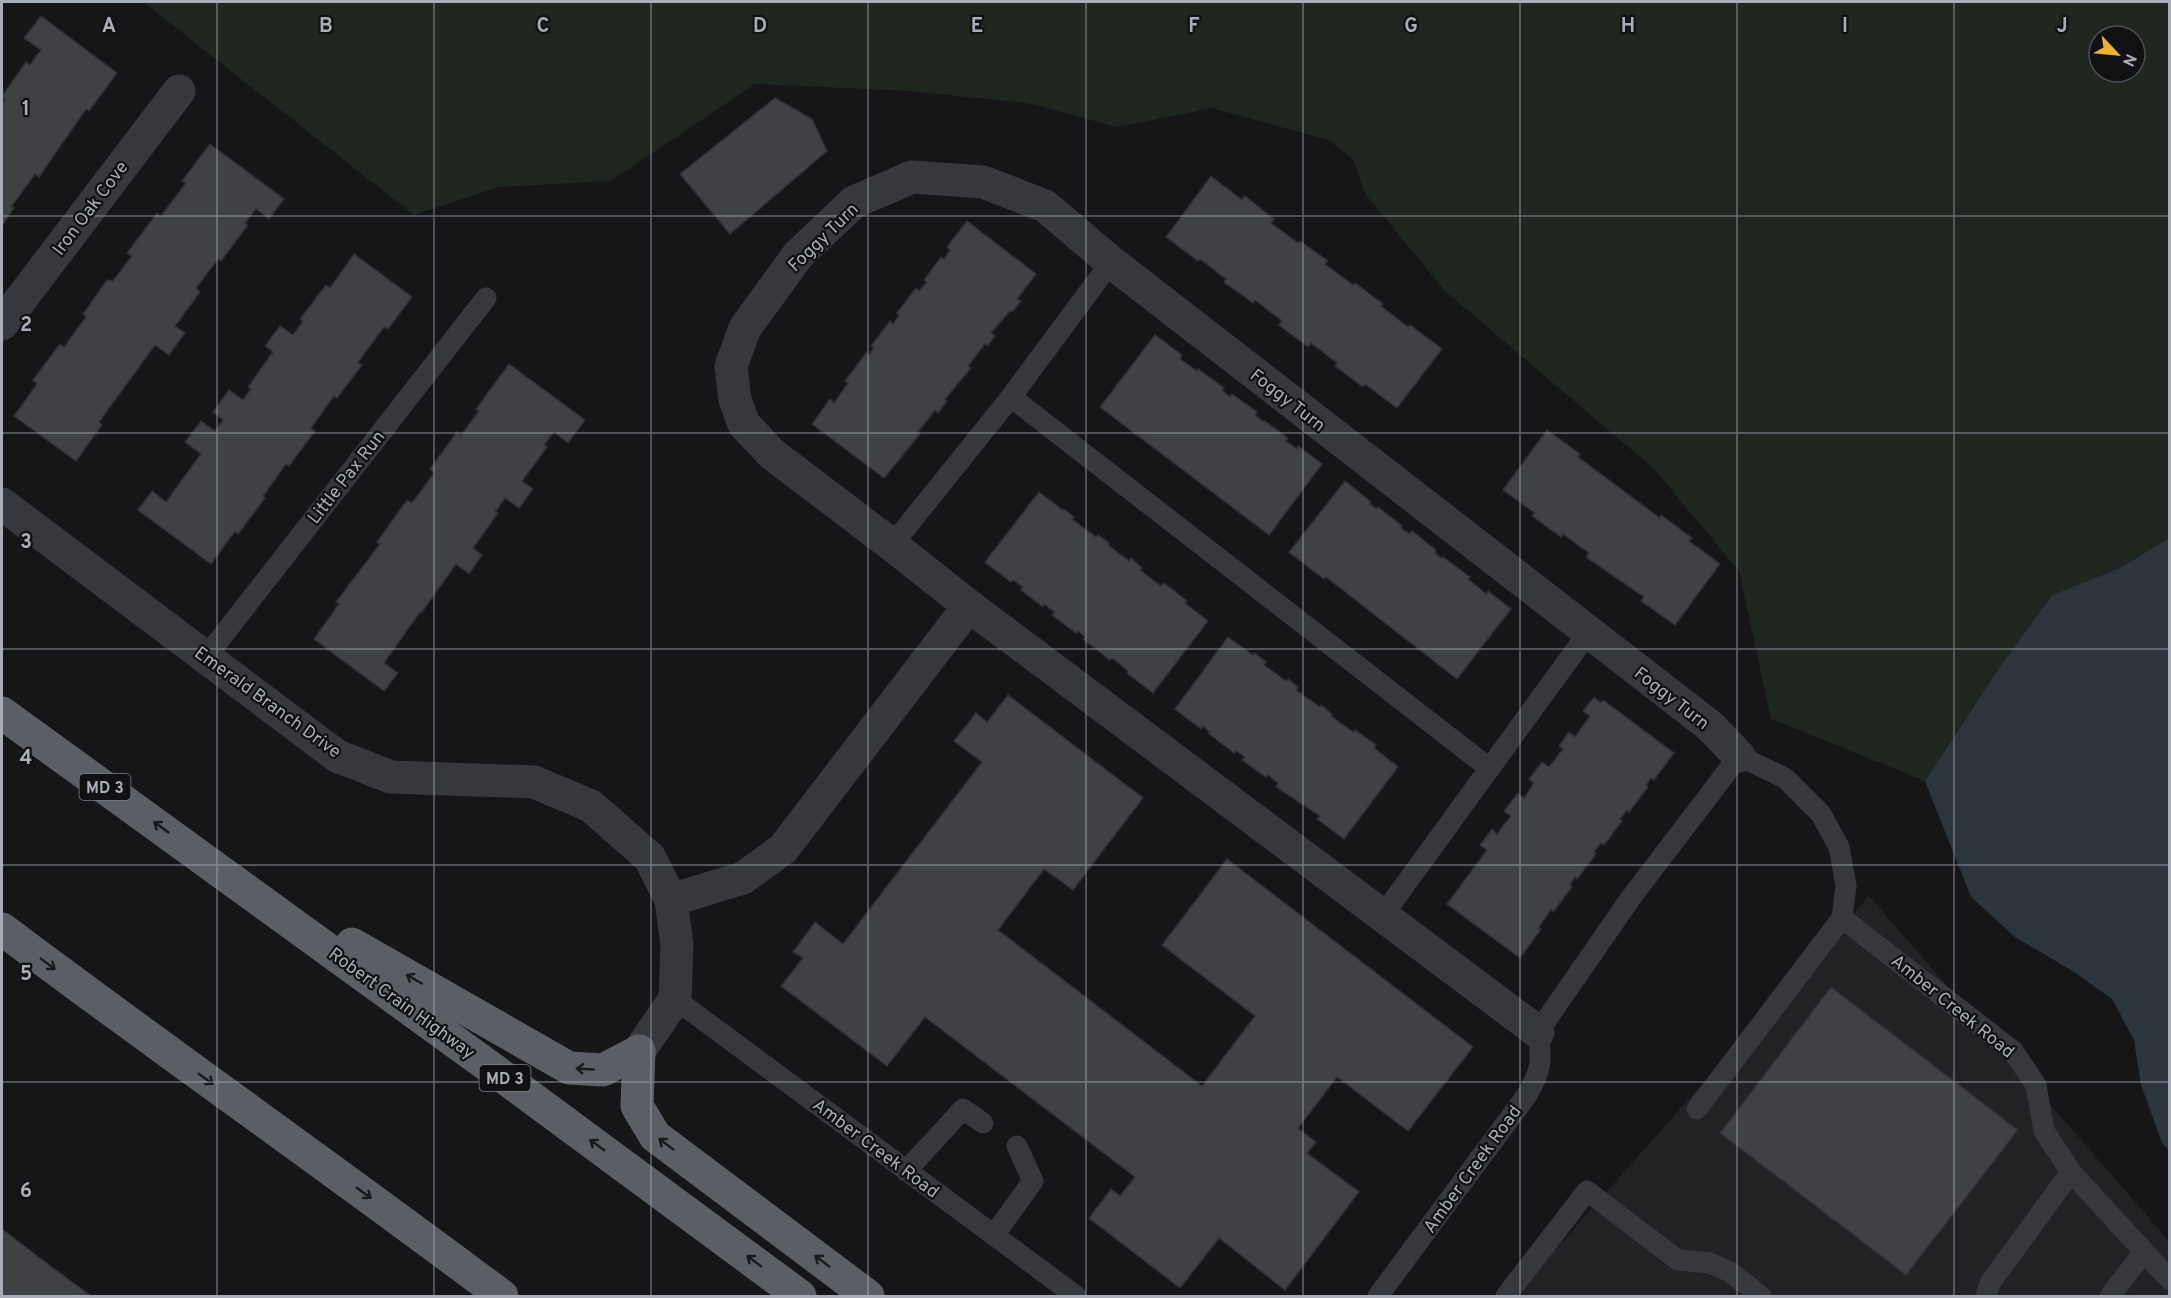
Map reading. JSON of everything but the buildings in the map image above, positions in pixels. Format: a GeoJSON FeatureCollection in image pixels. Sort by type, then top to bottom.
{"type":"FeatureCollection","features":[{"type":"Feature","properties":{"kind":"highway","name":"Robert Crain Highway"},"geometry":{"type":"LineString","coordinates":[[2,713],[509,1080],[800,1296]]}},
{"type":"Feature","properties":{"kind":"highway"},"geometry":{"type":"LineString","coordinates":[[208,861],[569,1068],[603,1071],[639,1051]]}},
{"type":"Feature","properties":{"kind":"highway"},"geometry":{"type":"LineString","coordinates":[[2,929],[502,1296]]}},
{"type":"Feature","properties":{"kind":"highway"},"geometry":{"type":"LineString","coordinates":[[639,1051],[637,1106],[655,1136],[868,1296]]}},
{"type":"Feature","properties":{"kind":"street","name":"Iron Oak Cove"},"geometry":{"type":"LineString","coordinates":[[2,324],[179,91]]}},
{"type":"Feature","properties":{"kind":"street","name":"Foggy Turn"},"geometry":{"type":"LineString","coordinates":[[1538,1032],[969,606],[772,454],[744,424],[735,400],[731,366],[745,328],[798,255],[854,202],[912,177],[983,182],[1045,207],[1110,262],[1710,726],[1739,756]]}},
{"type":"Feature","properties":{"kind":"street","name":"Emerald Branch Drive"},"geometry":{"type":"LineString","coordinates":[[2,504],[337,756],[391,777],[534,782],[591,806],[650,858],[671,900],[677,945],[675,999]]}},
{"type":"Feature","properties":{"kind":"street"},"geometry":{"type":"LineString","coordinates":[[671,900],[743,878],[783,849],[969,606]]}},
{"type":"Feature","properties":{"kind":"street"},"geometry":{"type":"LineString","coordinates":[[639,1051],[675,999]]}},
{"type":"Feature","properties":{"kind":"lane"},"geometry":{"type":"LineString","coordinates":[[892,545],[1011,397],[1110,262]]}},
{"type":"Feature","properties":{"kind":"lane","name":"Little Pax Run"},"geometry":{"type":"LineString","coordinates":[[206,657],[486,297]]}},
{"type":"Feature","properties":{"kind":"lane"},"geometry":{"type":"LineString","coordinates":[[1011,397],[1489,768]]}},
{"type":"Feature","properties":{"kind":"lane"},"geometry":{"type":"LineString","coordinates":[[1383,915],[1588,633]]}},
{"type":"Feature","properties":{"kind":"lane"},"geometry":{"type":"LineString","coordinates":[[1538,1032],[1630,899],[1739,756],[1785,778],[1821,814],[1839,847],[1846,886],[1842,918],[1697,1108]]}},
{"type":"Feature","properties":{"kind":"lane","name":"Amber Creek Road"},"geometry":{"type":"LineString","coordinates":[[1842,918],[2013,1051],[2036,1085],[2044,1131],[2072,1172],[2169,1280]]}},
{"type":"Feature","properties":{"kind":"lane","name":"Amber Creek Road"},"geometry":{"type":"LineString","coordinates":[[675,999],[1076,1296]]}},
{"type":"Feature","properties":{"kind":"lane","name":"Amber Creek Road"},"geometry":{"type":"LineString","coordinates":[[1378,1296],[1527,1095],[1542,1058],[1538,1032]]}},
{"type":"Feature","properties":{"kind":"lane"},"geometry":{"type":"LineString","coordinates":[[906,1171],[963,1109],[983,1123]]}},
{"type":"Feature","properties":{"kind":"lane"},"geometry":{"type":"LineString","coordinates":[[994,1235],[1033,1181],[1017,1146]]}},
{"type":"Feature","properties":{"kind":"lane"},"geometry":{"type":"LineString","coordinates":[[1986,1296],[1990,1283],[2072,1172]]}},
{"type":"Feature","properties":{"kind":"lane"},"geometry":{"type":"LineString","coordinates":[[1506,1296],[1587,1191],[1678,1260],[1710,1263],[1730,1272],[1761,1296]]}},
{"type":"Feature","properties":{"kind":"lane"},"geometry":{"type":"LineString","coordinates":[[2110,1296],[2144,1252]]}},
{"type":"Feature","properties":{"kind":"shaded area"},"geometry":{"type":"Polygon","coordinates":[[[143,2],[2169,2],[2169,538],[2120,568],[2052,595],[1995,674],[1925,781],[1771,719],[1739,571],[1654,469],[1445,291],[1366,195],[1353,159],[1328,140],[1212,108],[1117,127],[1028,103],[909,91],[755,84],[611,181],[498,187],[414,215],[143,2]]]}},
{"type":"Feature","properties":{"kind":"shaded area"},"geometry":{"type":"Polygon","coordinates":[[[2169,538],[2169,1151],[2162,1143],[2141,1085],[2134,1040],[2112,999],[2074,972],[2015,937],[1971,897],[1925,781],[1995,674],[2052,595],[2120,568],[2169,538]]]}},
{"type":"Feature","properties":{"kind":"shaded area"},"geometry":{"type":"Polygon","coordinates":[[[1869,896],[2169,1241],[2169,1296],[1514,1296],[1869,896]]]}}]}
